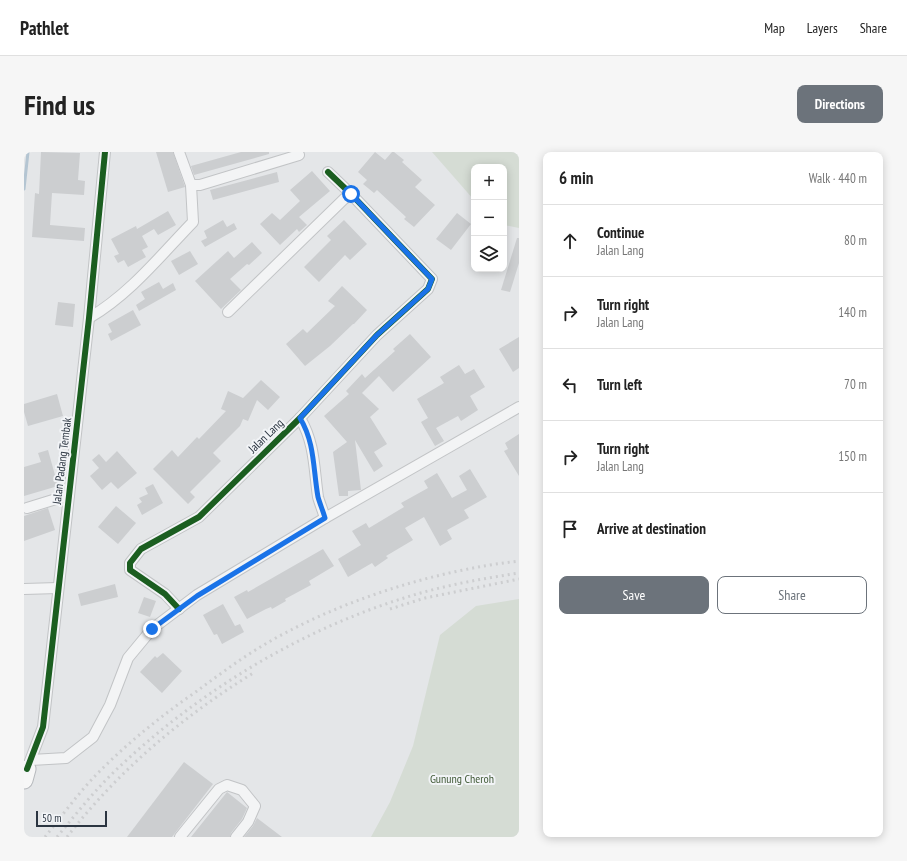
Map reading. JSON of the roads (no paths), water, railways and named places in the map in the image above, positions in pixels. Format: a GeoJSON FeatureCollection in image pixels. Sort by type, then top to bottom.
{"type":"FeatureCollection","features":[{"type":"Feature","properties":{"kind":"street","name":"Jalan Padang Tembak"},"geometry":{"type":"LineString","coordinates":[[27,770],[43,727],[90,318],[105,152]]}},
{"type":"Feature","properties":{"kind":"street"},"geometry":{"type":"LineString","coordinates":[[90,318],[122,296],[193,222],[191,185],[179,152]]}},
{"type":"Feature","properties":{"kind":"street"},"geometry":{"type":"LineString","coordinates":[[191,185],[200,185],[299,154]]}},
{"type":"Feature","properties":{"kind":"street","name":"Jalan Lang"},"geometry":{"type":"LineString","coordinates":[[179,609],[165,594],[130,570],[130,563],[141,549],[199,517],[300,418],[377,335],[428,289],[432,279],[328,172]]}},
{"type":"Feature","properties":{"kind":"street"},"geometry":{"type":"LineString","coordinates":[[228,312],[344,199],[351,194]]}},
{"type":"Feature","properties":{"kind":"street"},"geometry":{"type":"LineString","coordinates":[[27,770],[66,758],[93,737],[110,705],[128,658],[152,629],[179,609],[197,596],[325,518],[519,407]]}},
{"type":"Feature","properties":{"kind":"street"},"geometry":{"type":"LineString","coordinates":[[300,418],[306,428],[313,450],[318,498],[325,518]]}},
{"type":"Feature","properties":{"kind":"street"},"geometry":{"type":"LineString","coordinates":[[27,508],[69,495]]}},
{"type":"Feature","properties":{"kind":"street"},"geometry":{"type":"LineString","coordinates":[[24,589],[58,588]]}},
{"type":"Feature","properties":{"kind":"street"},"geometry":{"type":"LineString","coordinates":[[180,837],[219,789],[227,785],[242,790],[255,806],[248,822],[236,837]]}},
{"type":"Feature","properties":{"kind":"waterway"},"geometry":{"type":"LineString","coordinates":[[24,189],[28,152]]}},
{"type":"Feature","properties":{"kind":"railway"},"geometry":{"type":"LineString","coordinates":[[45,837],[88,783],[131,742],[170,710],[226,670],[286,632],[317,617],[350,604],[417,581],[451,572],[519,561]]}},
{"type":"Feature","properties":{"kind":"railway"},"geometry":{"type":"LineString","coordinates":[[57,837],[101,785],[148,741],[215,690],[251,667],[326,628],[404,598],[446,586],[519,573]]}},
{"type":"Feature","properties":{"kind":"railway"},"geometry":{"type":"LineString","coordinates":[[390,609],[425,598],[519,579]]}},
{"type":"Feature","properties":{"kind":"railway"},"geometry":{"type":"LineString","coordinates":[[67,837],[87,812],[130,767],[178,726],[228,689],[255,672]]}},
{"type":"Feature","properties":{"kind":"park label","name":"Gunung Cheroh"},"geometry":{"type":"Point","coordinates":[462,779]}}]}
